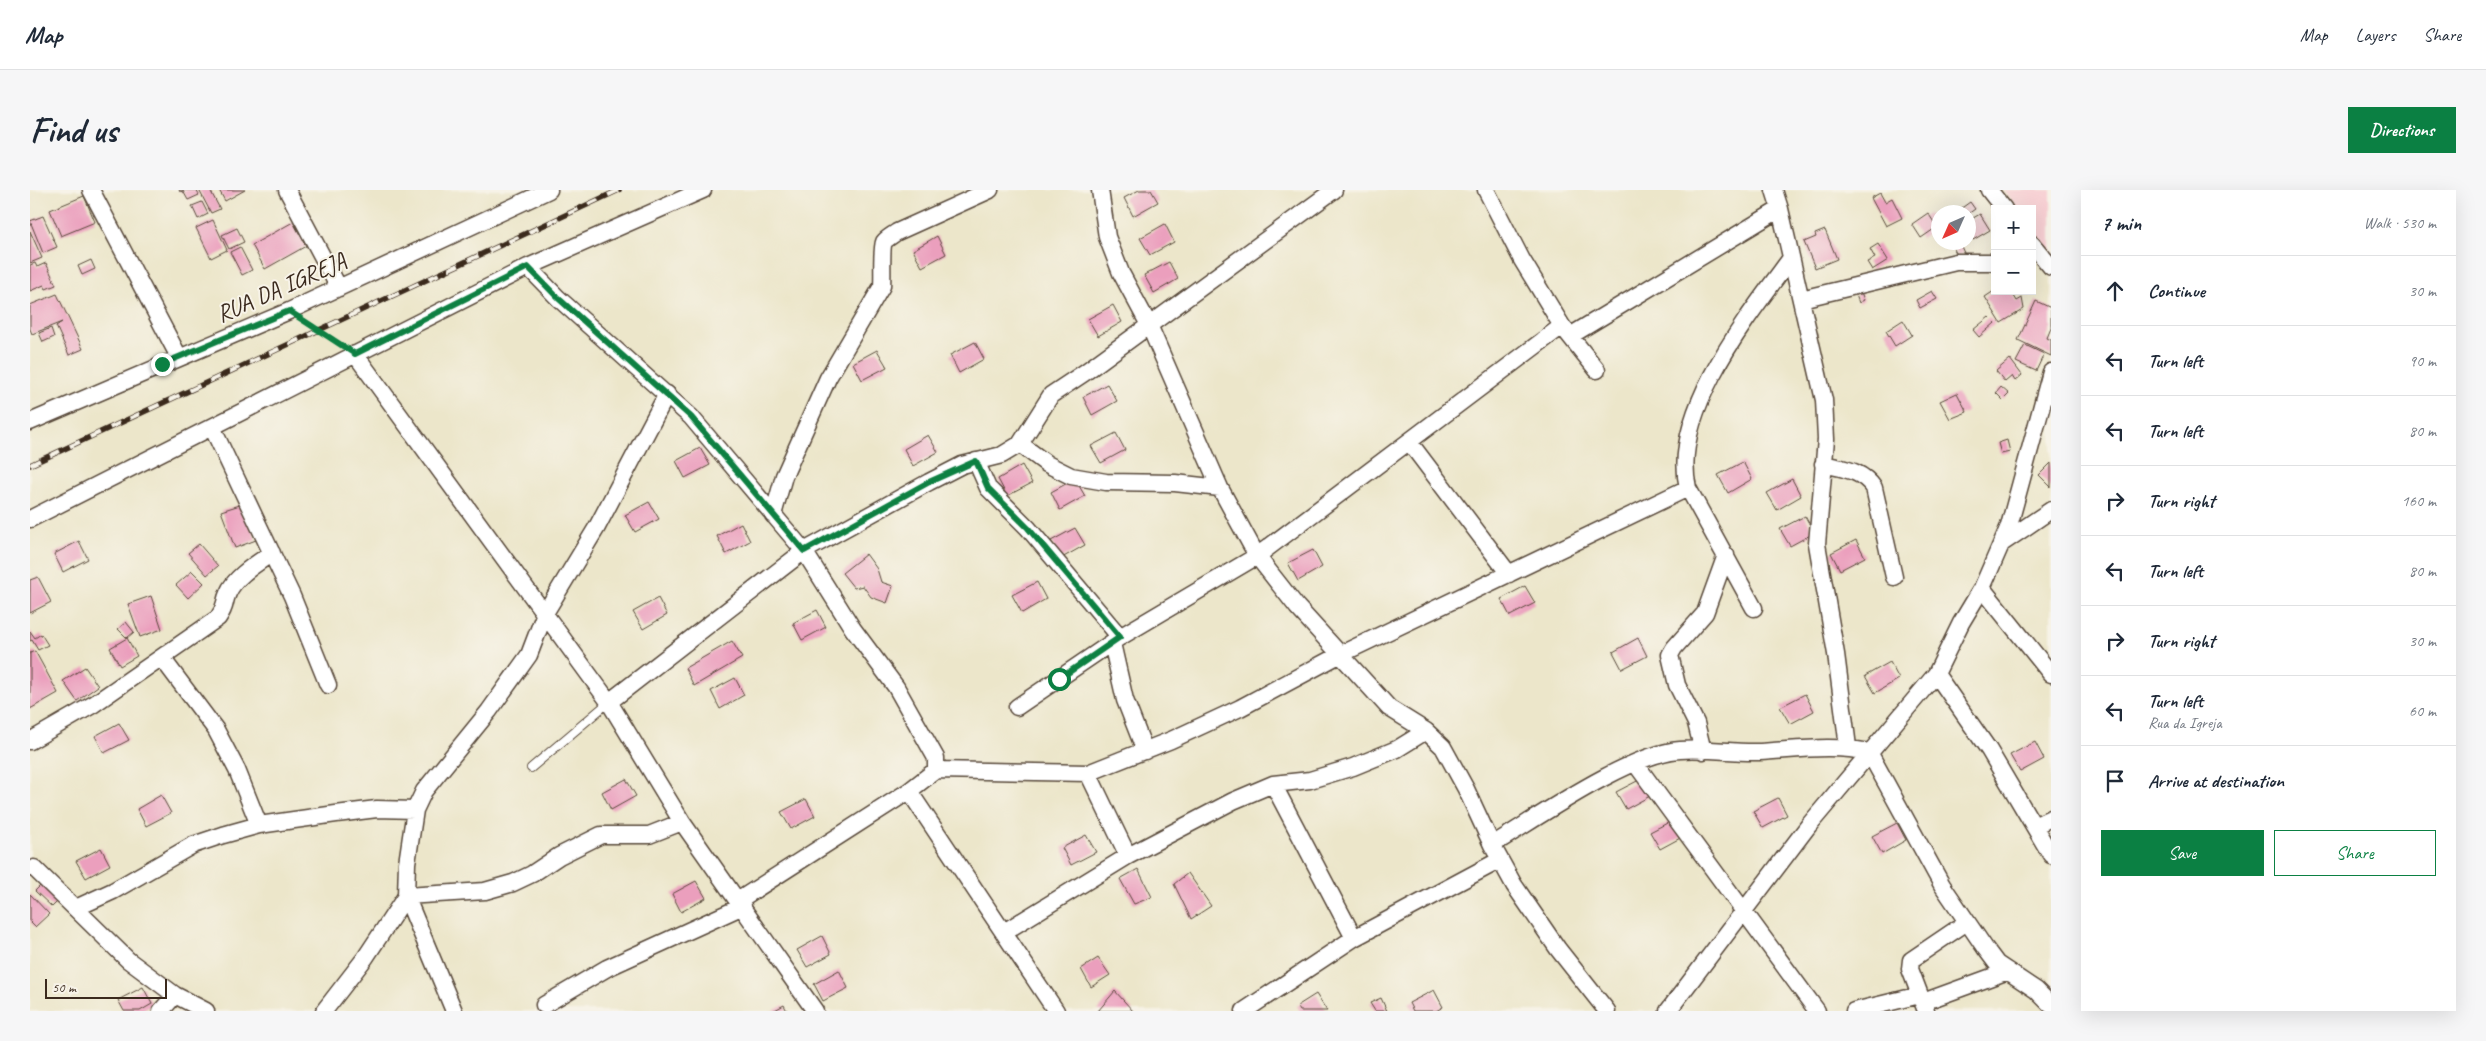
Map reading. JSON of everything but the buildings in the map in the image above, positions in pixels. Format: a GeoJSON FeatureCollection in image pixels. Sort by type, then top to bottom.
{"type":"FeatureCollection","features":[{"type":"Feature","properties":{"kind":"street"},"geometry":{"type":"LineString","coordinates":[[91,190],[179,357]]}},
{"type":"Feature","properties":{"kind":"street"},"geometry":{"type":"LineString","coordinates":[[287,190],[339,288]]}},
{"type":"Feature","properties":{"kind":"street","name":"RUA DA IGREJA"},"geometry":{"type":"LineString","coordinates":[[30,422],[289,311],[550,190]]}},
{"type":"Feature","properties":{"kind":"street"},"geometry":{"type":"LineString","coordinates":[[30,519],[528,267],[703,190]]}},
{"type":"Feature","properties":{"kind":"street"},"geometry":{"type":"LineString","coordinates":[[773,515],[784,476],[828,378],[882,286],[884,270],[882,252],[884,242],[897,232],[990,190]]}},
{"type":"Feature","properties":{"kind":"street"},"geometry":{"type":"LineString","coordinates":[[609,702],[804,551],[929,482],[976,461],[1002,455],[1020,444],[1051,395],[1334,190]]}},
{"type":"Feature","properties":{"kind":"street"},"geometry":{"type":"LineString","coordinates":[[1486,190],[1522,260],[1566,331],[1597,370]]}},
{"type":"Feature","properties":{"kind":"street"},"geometry":{"type":"LineString","coordinates":[[1774,190],[1780,208],[1824,400],[1826,440],[1817,544],[1836,654],[1848,748]]}},
{"type":"Feature","properties":{"kind":"street"},"geometry":{"type":"LineString","coordinates":[[1990,190],[2001,205]]}},
{"type":"Feature","properties":{"kind":"street"},"geometry":{"type":"LineString","coordinates":[[1104,192],[1107,237],[1118,264],[1149,324],[1220,488],[1256,556],[1297,607],[1388,708],[1426,731],[1443,747],[1466,789],[1500,860],[1558,949],[1607,1011]]}},
{"type":"Feature","properties":{"kind":"street"},"geometry":{"type":"LineString","coordinates":[[1017,707],[1116,640],[1256,556],[1410,442],[1566,331],[1780,208]]}},
{"type":"Feature","properties":{"kind":"street"},"geometry":{"type":"LineString","coordinates":[[2036,250],[2042,261]]}},
{"type":"Feature","properties":{"kind":"street"},"geometry":{"type":"LineString","coordinates":[[1754,608],[1688,488],[1686,477],[1689,440],[1704,389],[1748,316],[1791,258]]}},
{"type":"Feature","properties":{"kind":"street"},"geometry":{"type":"LineString","coordinates":[[1801,299],[1956,262],[1991,262]]}},
{"type":"Feature","properties":{"kind":"street"},"geometry":{"type":"LineString","coordinates":[[528,267],[558,298],[691,417],[804,551],[852,629],[896,687],[936,758],[936,770]]}},
{"type":"Feature","properties":{"kind":"street"},"geometry":{"type":"LineString","coordinates":[[355,354],[486,536],[546,612],[609,702],[682,822],[816,1011]]}},
{"type":"Feature","properties":{"kind":"street"},"geometry":{"type":"LineString","coordinates":[[1668,1011],[1809,825],[1936,674],[1961,623],[1982,588],[2008,526],[2051,372]]}},
{"type":"Feature","properties":{"kind":"street"},"geometry":{"type":"LineString","coordinates":[[454,1011],[406,896],[407,863],[415,810],[424,791],[489,711],[529,655],[546,612],[597,528],[667,394]]}},
{"type":"Feature","properties":{"kind":"street"},"geometry":{"type":"LineString","coordinates":[[212,427],[272,553],[328,685]]}},
{"type":"Feature","properties":{"kind":"street"},"geometry":{"type":"LineString","coordinates":[[1410,442],[1509,574]]}},
{"type":"Feature","properties":{"kind":"street"},"geometry":{"type":"LineString","coordinates":[[1020,444],[1047,464],[1071,476],[1106,482],[1175,483],[1220,488]]}},
{"type":"Feature","properties":{"kind":"street"},"geometry":{"type":"LineString","coordinates":[[976,461],[988,488],[1028,528],[1116,640],[1125,700],[1144,751]]}},
{"type":"Feature","properties":{"kind":"street"},"geometry":{"type":"LineString","coordinates":[[1823,464],[1859,472],[1869,480],[1874,488],[1894,577]]}},
{"type":"Feature","properties":{"kind":"street"},"geometry":{"type":"LineString","coordinates":[[544,1005],[607,968],[741,903],[909,791],[936,770],[1088,773],[1144,751],[1240,708],[1340,655],[1688,488]]}},
{"type":"Feature","properties":{"kind":"street"},"geometry":{"type":"LineString","coordinates":[[1999,545],[2051,510]]}},
{"type":"Feature","properties":{"kind":"street"},"geometry":{"type":"LineString","coordinates":[[30,741],[94,704],[218,618],[226,606],[228,593],[238,579],[272,553]]}},
{"type":"Feature","properties":{"kind":"street"},"geometry":{"type":"LineString","coordinates":[[1703,751],[1696,723],[1677,685],[1670,655],[1674,648],[1706,613],[1726,555]]}},
{"type":"Feature","properties":{"kind":"street"},"geometry":{"type":"LineString","coordinates":[[1982,588],[2046,657],[2051,674]]}},
{"type":"Feature","properties":{"kind":"street"},"geometry":{"type":"LineString","coordinates":[[162,658],[216,730],[236,770],[259,825]]}},
{"type":"Feature","properties":{"kind":"street"},"geometry":{"type":"LineString","coordinates":[[1936,674],[1989,750],[2051,855]]}},
{"type":"Feature","properties":{"kind":"street"},"geometry":{"type":"LineString","coordinates":[[1004,932],[1128,856],[1233,801],[1274,784],[1310,780],[1353,767],[1397,749],[1426,731]]}},
{"type":"Feature","properties":{"kind":"street"},"geometry":{"type":"LineString","coordinates":[[1492,845],[1610,775],[1635,763],[1679,750],[1752,752],[1848,748],[1869,752]]}},
{"type":"Feature","properties":{"kind":"street"},"geometry":{"type":"LineString","coordinates":[[1869,752],[1942,885],[1997,964],[2036,990],[2051,1005]]}},
{"type":"Feature","properties":{"kind":"street"},"geometry":{"type":"LineString","coordinates":[[1635,763],[1816,1011]]}},
{"type":"Feature","properties":{"kind":"street"},"geometry":{"type":"LineString","coordinates":[[1088,773],[1128,856]]}},
{"type":"Feature","properties":{"kind":"street"},"geometry":{"type":"LineString","coordinates":[[1274,784],[1354,938]]}},
{"type":"Feature","properties":{"kind":"street"},"geometry":{"type":"LineString","coordinates":[[909,791],[1056,1011]]}},
{"type":"Feature","properties":{"kind":"street"},"geometry":{"type":"LineString","coordinates":[[76,908],[113,891],[193,845],[259,825],[377,809],[415,810]]}},
{"type":"Feature","properties":{"kind":"street"},"geometry":{"type":"LineString","coordinates":[[2034,826],[2051,818]]}},
{"type":"Feature","properties":{"kind":"street"},"geometry":{"type":"LineString","coordinates":[[406,896],[485,891],[513,883],[532,874],[559,856],[601,835],[649,834],[682,822]]}},
{"type":"Feature","properties":{"kind":"street"},"geometry":{"type":"LineString","coordinates":[[1244,1011],[1354,938],[1500,860]]}},
{"type":"Feature","properties":{"kind":"street"},"geometry":{"type":"LineString","coordinates":[[34,868],[128,960],[175,995],[206,1011]]}},
{"type":"Feature","properties":{"kind":"street"},"geometry":{"type":"LineString","coordinates":[[324,1011],[365,958],[406,896]]}},
{"type":"Feature","properties":{"kind":"street"},"geometry":{"type":"LineString","coordinates":[[1923,1003],[1910,969],[1911,960],[1968,922]]}},
{"type":"Feature","properties":{"kind":"street"},"geometry":{"type":"LineString","coordinates":[[1854,1011],[1923,1003],[2008,971]]}},
{"type":"Feature","properties":{"kind":"street"},"geometry":{"type":"LineString","coordinates":[[162,1011],[175,995]]}},
{"type":"Feature","properties":{"kind":"lane"},"geometry":{"type":"LineString","coordinates":[[531,768],[609,702]]}},
{"type":"Feature","properties":{"kind":"path"},"geometry":{"type":"LineString","coordinates":[[289,311],[355,354]]}},
{"type":"Feature","properties":{"kind":"shaded area"},"geometry":{"type":"Polygon","coordinates":[[[2004,190],[2051,190],[2051,252],[2036,233],[2036,205],[2015,205],[2004,190]]]}},
{"type":"Feature","properties":{"kind":"railway"},"geometry":{"type":"LineString","coordinates":[[30,465],[619,190]]}},
{"type":"Feature","properties":{"kind":"route"},"geometry":{"type":"LineString","coordinates":[[162,364],[289,311],[355,354],[528,267],[558,298],[691,417],[804,551],[929,482],[976,461],[988,488],[996,498],[1008,505],[1078,585],[1120,637],[1059,679]]}}]}
